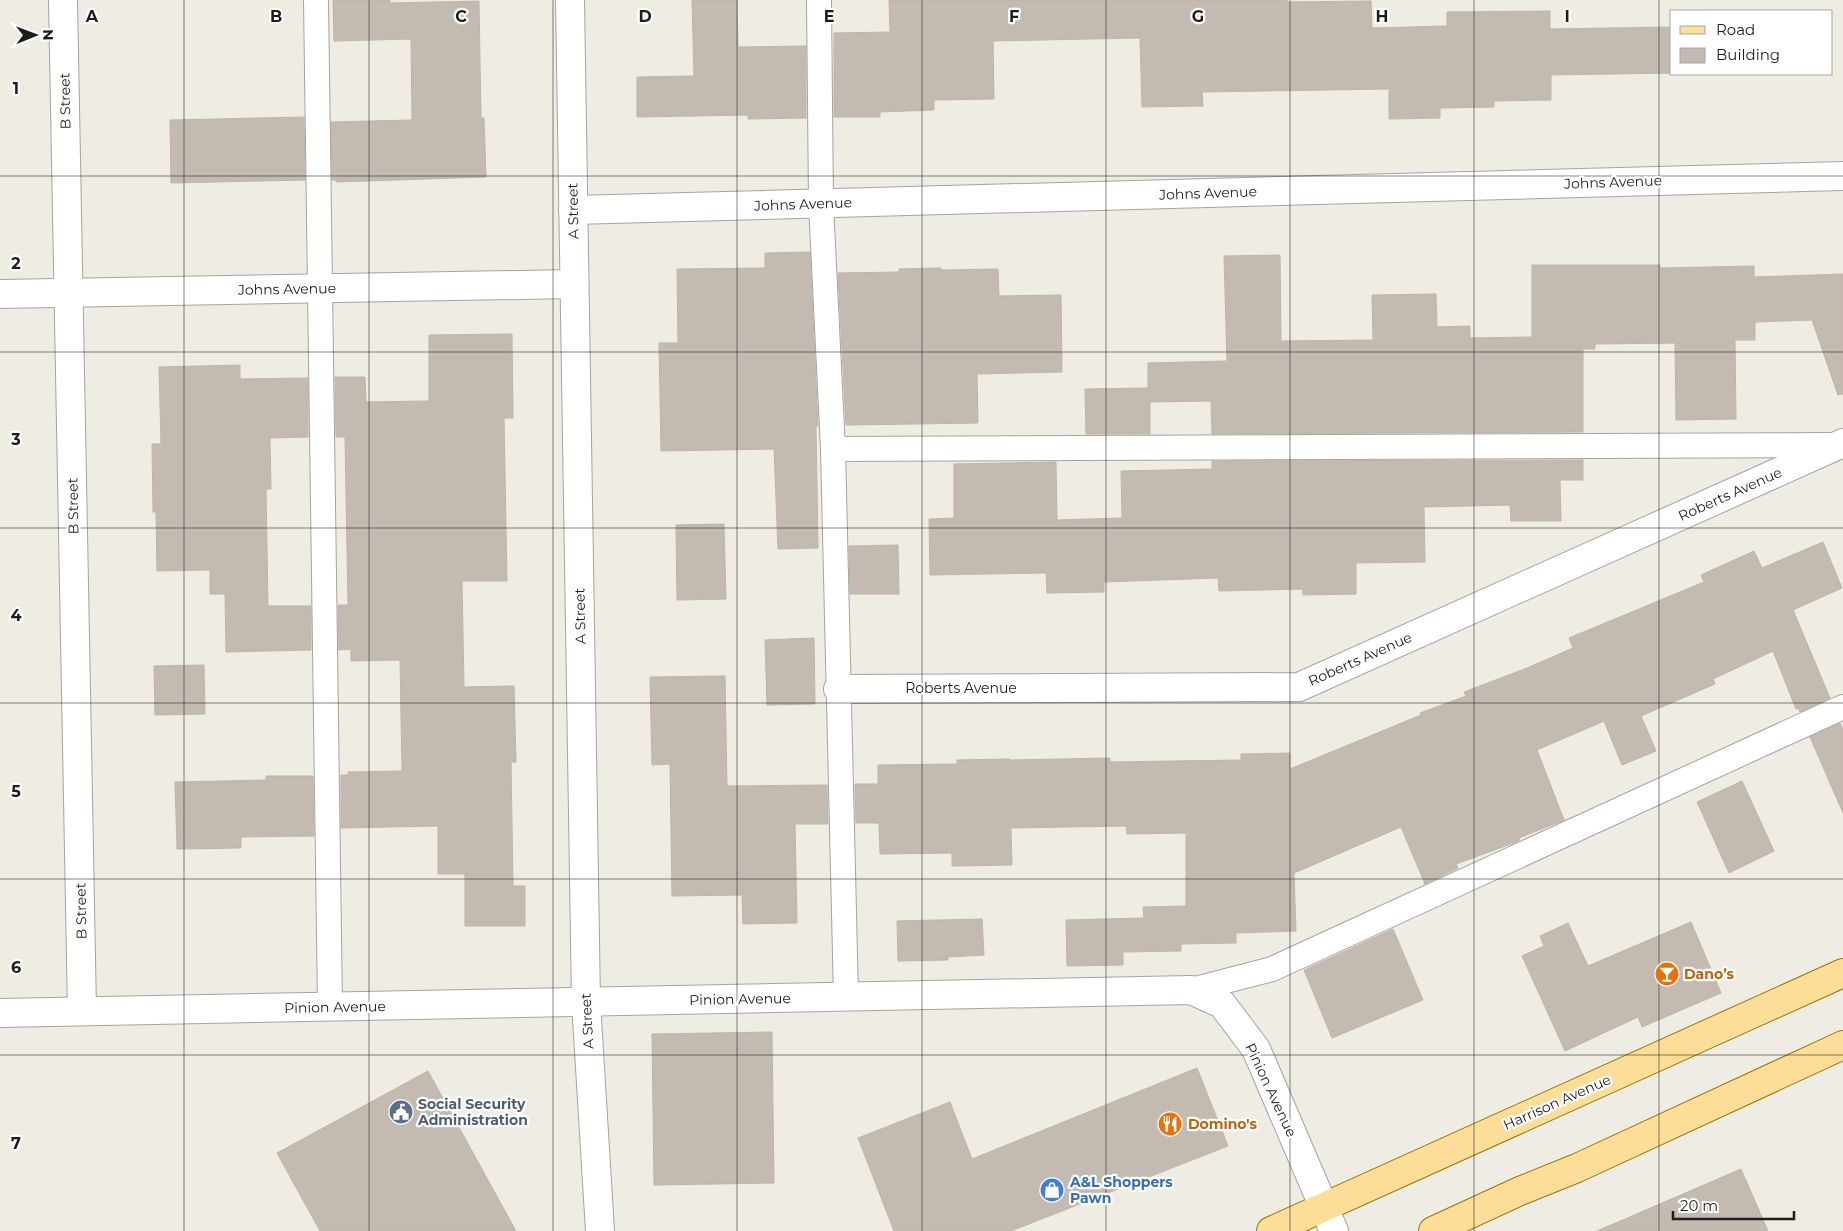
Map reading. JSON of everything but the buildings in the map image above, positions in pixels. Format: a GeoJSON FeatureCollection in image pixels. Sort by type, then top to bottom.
{"type":"FeatureCollection","features":[{"type":"Feature","properties":{"kind":"main road","name":"Harrison Avenue"},"geometry":{"type":"LineString","coordinates":[[1271,1231],[1843,973]]}},
{"type":"Feature","properties":{"kind":"main road"},"geometry":{"type":"LineString","coordinates":[[1434,1231],[1520,1191],[1577,1168],[1843,1045]]}},
{"type":"Feature","properties":{"kind":"street","name":"B Street"},"geometry":{"type":"LineString","coordinates":[[63,0],[82,1012]]}},
{"type":"Feature","properties":{"kind":"street","name":"A Street"},"geometry":{"type":"LineString","coordinates":[[570,0],[586,1002],[600,1231]]}},
{"type":"Feature","properties":{"kind":"street","name":"Johns Avenue"},"geometry":{"type":"LineString","coordinates":[[573,210],[1843,176]]}},
{"type":"Feature","properties":{"kind":"street","name":"Johns Avenue"},"geometry":{"type":"LineString","coordinates":[[0,294],[574,284]]}},
{"type":"Feature","properties":{"kind":"street","name":"Roberts Avenue"},"geometry":{"type":"LineString","coordinates":[[838,689],[1299,687],[1840,444]]}},
{"type":"Feature","properties":{"kind":"street","name":"Pinion Avenue"},"geometry":{"type":"LineString","coordinates":[[0,1013],[1191,990],[1222,1004],[1256,1049],[1334,1231]]}},
{"type":"Feature","properties":{"kind":"lane"},"geometry":{"type":"LineString","coordinates":[[316,0],[330,1007]]}},
{"type":"Feature","properties":{"kind":"lane"},"geometry":{"type":"LineString","coordinates":[[819,0],[821,204],[833,449],[846,997]]}},
{"type":"Feature","properties":{"kind":"lane"},"geometry":{"type":"LineString","coordinates":[[833,449],[1840,444]]}},
{"type":"Feature","properties":{"kind":"lane"},"geometry":{"type":"LineString","coordinates":[[1191,990],[1272,968],[1843,707]]}},
{"type":"Feature","properties":{"kind":"place","name":"Dano’s"},"geometry":{"type":"Point","coordinates":[1667,974]}},
{"type":"Feature","properties":{"kind":"place","name":"Social Security Administration"},"geometry":{"type":"Point","coordinates":[401,1112]}},
{"type":"Feature","properties":{"kind":"place","name":"Domino's"},"geometry":{"type":"Point","coordinates":[1170,1124]}},
{"type":"Feature","properties":{"kind":"place","name":"A&L Shoppers Pawn"},"geometry":{"type":"Point","coordinates":[1052,1190]}}]}
